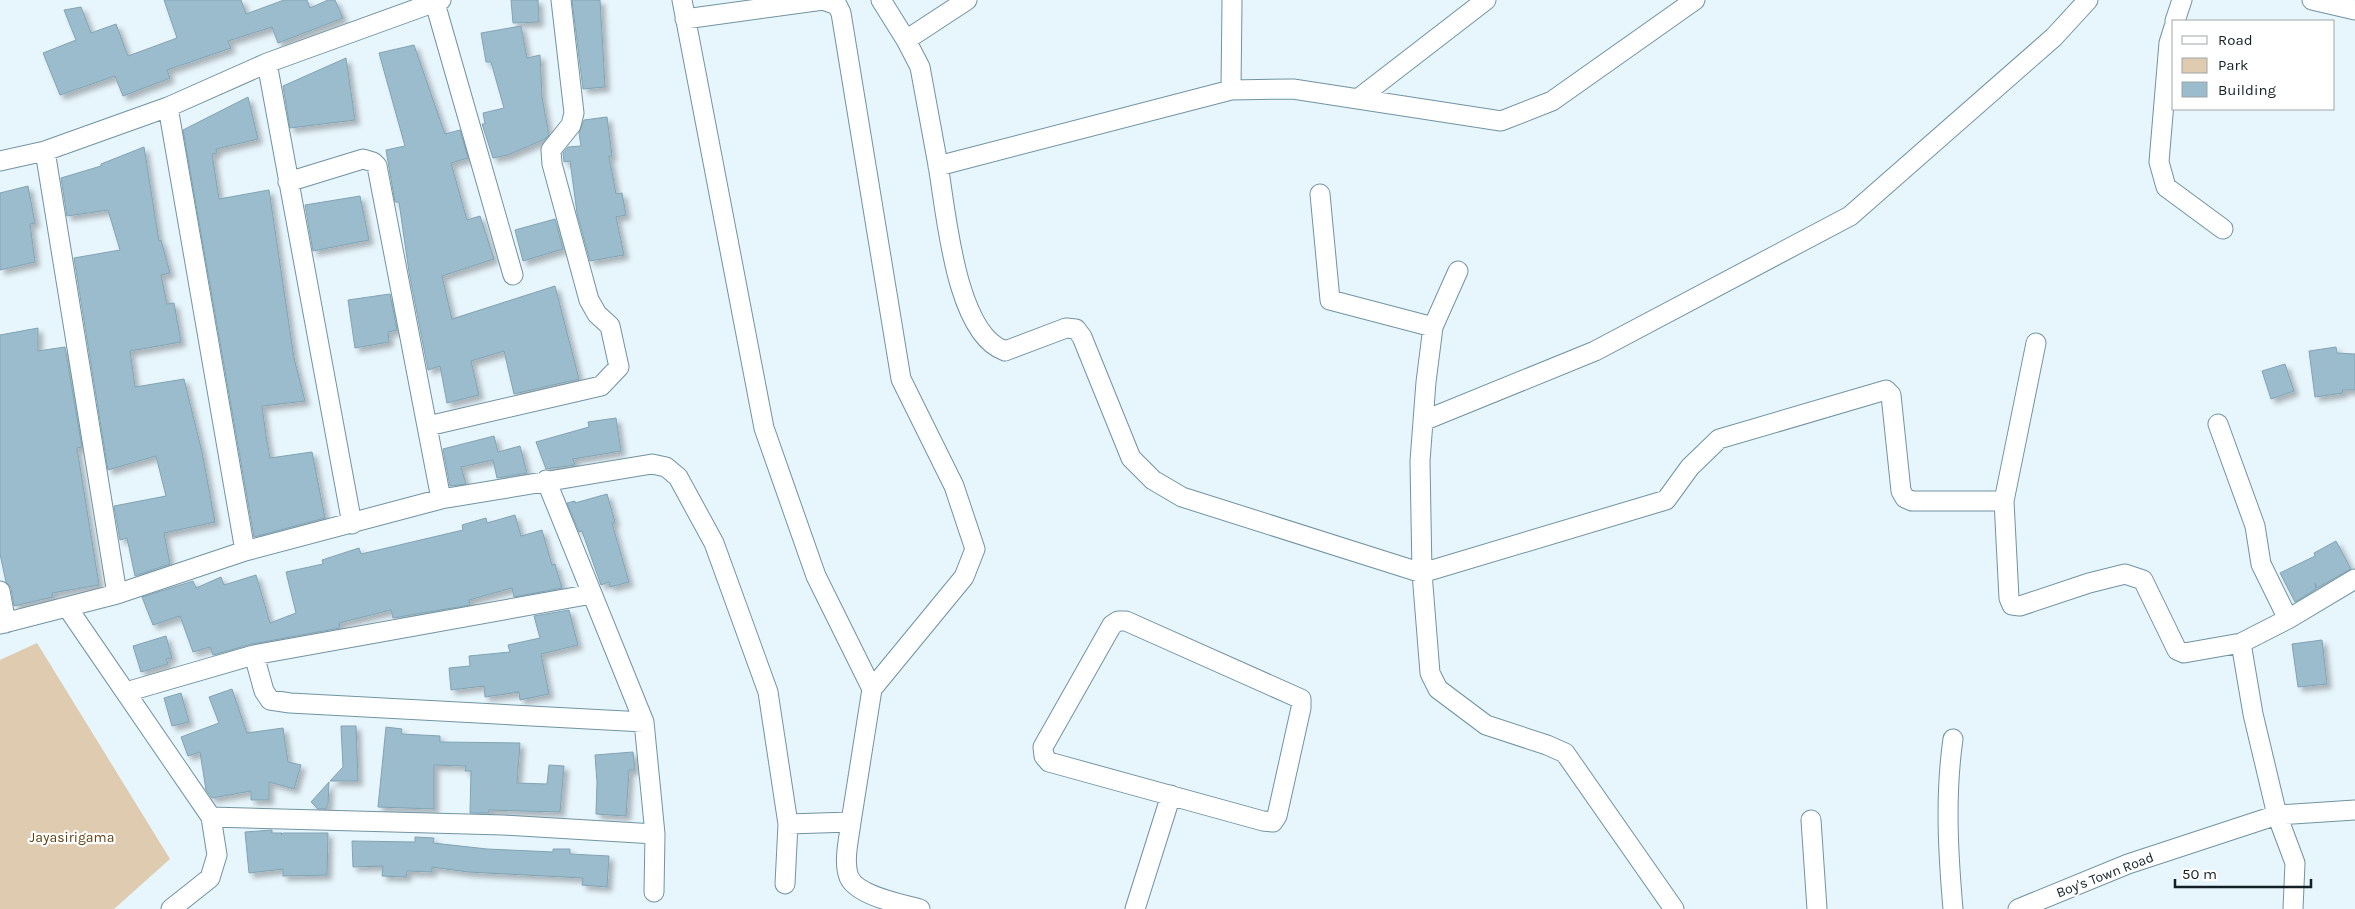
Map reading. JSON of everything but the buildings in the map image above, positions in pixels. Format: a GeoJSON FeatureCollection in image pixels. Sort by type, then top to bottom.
{"type":"FeatureCollection","features":[{"type":"Feature","properties":{"kind":"street"},"geometry":{"type":"LineString","coordinates":[[428,426],[601,386],[619,367],[610,326],[597,314],[589,300],[552,164],[551,150],[571,125],[574,114],[561,0]]}},
{"type":"Feature","properties":{"kind":"street"},"geometry":{"type":"LineString","coordinates":[[682,0],[764,428],[816,576],[872,689]]}},
{"type":"Feature","properties":{"kind":"street"},"geometry":{"type":"LineString","coordinates":[[685,19],[823,0],[837,5],[841,13],[901,379],[954,486],[975,549],[964,577],[872,689],[851,822],[846,861],[849,878],[860,889],[920,909]]}},
{"type":"Feature","properties":{"kind":"street"},"geometry":{"type":"LineString","coordinates":[[881,0],[920,67],[938,166],[951,255],[964,297],[979,327],[995,348],[1005,351],[1066,328],[1076,329],[1082,337],[1131,458],[1153,480],[1182,497],[1422,573],[1666,500],[1690,467],[1719,439],[1886,390],[1890,395],[1901,491],[1905,498],[1912,501],[2004,501]]}},
{"type":"Feature","properties":{"kind":"street"},"geometry":{"type":"LineString","coordinates":[[906,40],[967,0]]}},
{"type":"Feature","properties":{"kind":"street"},"geometry":{"type":"LineString","coordinates":[[1230,90],[1232,0]]}},
{"type":"Feature","properties":{"kind":"street"},"geometry":{"type":"LineString","coordinates":[[1359,98],[1486,0]]}},
{"type":"Feature","properties":{"kind":"street"},"geometry":{"type":"LineString","coordinates":[[938,166],[1230,90],[1293,89],[1502,121],[1552,101],[1695,0]]}},
{"type":"Feature","properties":{"kind":"street"},"geometry":{"type":"LineString","coordinates":[[1423,420],[1596,351],[1850,216],[2054,37],[2088,0]]}},
{"type":"Feature","properties":{"kind":"street"},"geometry":{"type":"LineString","coordinates":[[2175,20],[2182,0]]}},
{"type":"Feature","properties":{"kind":"street"},"geometry":{"type":"LineString","coordinates":[[2312,0],[2355,10]]}},
{"type":"Feature","properties":{"kind":"street"},"geometry":{"type":"LineString","coordinates":[[0,161],[45,151],[168,106],[267,63],[438,2],[513,274]]}},
{"type":"Feature","properties":{"kind":"street"},"geometry":{"type":"LineString","coordinates":[[2172,33],[2169,43],[2159,162],[2166,187],[2224,229]]}},
{"type":"Feature","properties":{"kind":"street"},"geometry":{"type":"LineString","coordinates":[[267,63],[352,524]]}},
{"type":"Feature","properties":{"kind":"street"},"geometry":{"type":"LineString","coordinates":[[168,106],[245,550]]}},
{"type":"Feature","properties":{"kind":"street"},"geometry":{"type":"LineString","coordinates":[[45,151],[117,594]]}},
{"type":"Feature","properties":{"kind":"street"},"geometry":{"type":"LineString","coordinates":[[288,182],[363,159],[373,162],[378,166],[441,499]]}},
{"type":"Feature","properties":{"kind":"street"},"geometry":{"type":"LineString","coordinates":[[1320,194],[1330,300],[1433,327]]}},
{"type":"Feature","properties":{"kind":"street"},"geometry":{"type":"LineString","coordinates":[[1458,271],[1433,327],[1426,382],[1420,461],[1422,573],[1430,673],[1438,689],[1486,726],[1547,745],[1565,753],[1674,909]]}},
{"type":"Feature","properties":{"kind":"street"},"geometry":{"type":"LineString","coordinates":[[2036,343],[2004,501],[2009,598],[2012,605],[2020,606],[2089,582],[2125,574],[2143,580],[2177,650],[2184,653],[2241,643],[2288,619],[2355,579]]}},
{"type":"Feature","properties":{"kind":"street"},"geometry":{"type":"LineString","coordinates":[[2218,424],[2254,526],[2261,564],[2288,619]]}},
{"type":"Feature","properties":{"kind":"street"},"geometry":{"type":"LineString","coordinates":[[0,591],[3,624],[117,594],[245,550],[352,524],[441,499],[546,480],[652,464],[666,467],[678,477],[714,543],[768,692],[788,824],[785,884]]}},
{"type":"Feature","properties":{"kind":"street"},"geometry":{"type":"LineString","coordinates":[[546,480],[644,722],[655,834],[654,892]]}},
{"type":"Feature","properties":{"kind":"street"},"geometry":{"type":"LineString","coordinates":[[126,692],[254,655],[592,594]]}},
{"type":"Feature","properties":{"kind":"street"},"geometry":{"type":"LineString","coordinates":[[67,607],[210,818],[217,855],[210,878],[171,909]]}},
{"type":"Feature","properties":{"kind":"street"},"geometry":{"type":"LineString","coordinates":[[1118,621],[1126,621],[1301,699],[1299,717],[1277,816],[1273,822],[1263,821],[1171,796],[1049,762],[1044,756],[1042,747],[1112,625],[1118,621]]}},
{"type":"Feature","properties":{"kind":"street"},"geometry":{"type":"LineString","coordinates":[[2241,643],[2253,714],[2277,815],[2295,863],[2293,909]]}},
{"type":"Feature","properties":{"kind":"street"},"geometry":{"type":"LineString","coordinates":[[254,655],[264,690],[270,700],[644,722]]}},
{"type":"Feature","properties":{"kind":"street"},"geometry":{"type":"LineString","coordinates":[[1953,909],[1948,817],[1949,767],[1954,739]]}},
{"type":"Feature","properties":{"kind":"street"},"geometry":{"type":"LineString","coordinates":[[1135,909],[1171,796]]}},
{"type":"Feature","properties":{"kind":"street","name":"Boy's Town Road"},"geometry":{"type":"LineString","coordinates":[[2018,909],[2128,864],[2277,815],[2355,810]]}},
{"type":"Feature","properties":{"kind":"street"},"geometry":{"type":"LineString","coordinates":[[210,818],[503,825],[655,834]]}},
{"type":"Feature","properties":{"kind":"street"},"geometry":{"type":"LineString","coordinates":[[1811,820],[1817,909]]}},
{"type":"Feature","properties":{"kind":"street"},"geometry":{"type":"LineString","coordinates":[[788,824],[851,822]]}},
{"type":"Feature","properties":{"kind":"green space","name":"Jayasirigama"},"geometry":{"type":"Polygon","coordinates":[[[37,643],[170,859],[114,909],[0,909],[0,660],[37,643]]]}}]}
